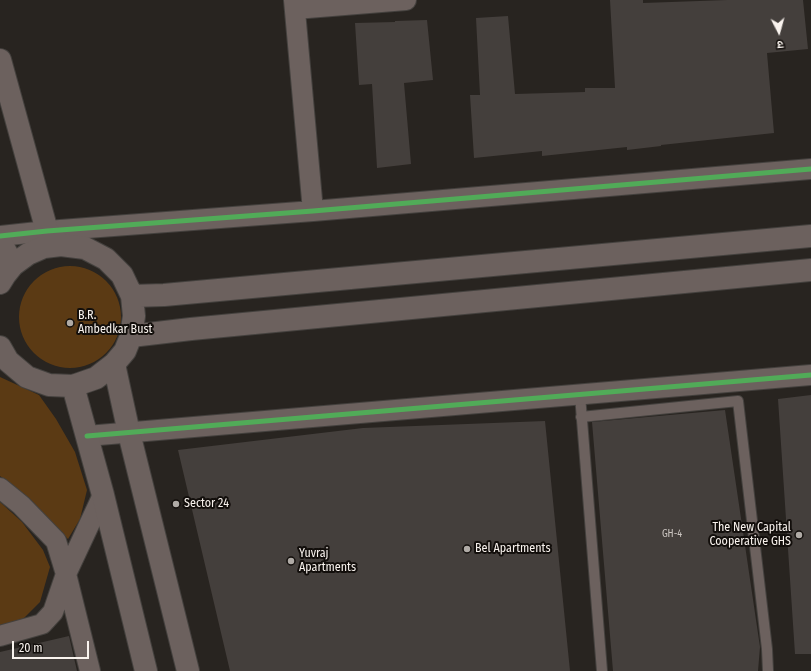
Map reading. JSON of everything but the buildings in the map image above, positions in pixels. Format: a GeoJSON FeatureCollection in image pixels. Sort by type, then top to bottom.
{"type":"FeatureCollection","features":[{"type":"Feature","properties":{"kind":"street"},"geometry":{"type":"LineString","coordinates":[[313,211],[295,5],[406,0]]}},
{"type":"Feature","properties":{"kind":"street"},"geometry":{"type":"LineString","coordinates":[[0,60],[54,238]]}},
{"type":"Feature","properties":{"kind":"street"},"geometry":{"type":"LineString","coordinates":[[0,236],[54,238],[313,211],[811,169]]}},
{"type":"Feature","properties":{"kind":"street"},"geometry":{"type":"LineString","coordinates":[[132,296],[164,295],[811,236]]}},
{"type":"Feature","properties":{"kind":"street"},"geometry":{"type":"LineString","coordinates":[[0,283],[13,265],[28,254],[44,247],[54,238]]}},
{"type":"Feature","properties":{"kind":"street"},"geometry":{"type":"LineString","coordinates":[[0,347],[8,361],[27,377],[49,385],[73,386],[96,378],[114,364],[125,351],[132,336],[134,316],[132,296],[122,275],[106,259],[84,248],[54,238]]}},
{"type":"Feature","properties":{"kind":"street"},"geometry":{"type":"LineString","coordinates":[[0,241],[13,265]]}},
{"type":"Feature","properties":{"kind":"street"},"geometry":{"type":"LineString","coordinates":[[132,336],[191,329],[811,270]]}},
{"type":"Feature","properties":{"kind":"street"},"geometry":{"type":"LineString","coordinates":[[114,364],[129,433],[188,671]]}},
{"type":"Feature","properties":{"kind":"street"},"geometry":{"type":"LineString","coordinates":[[87,436],[811,375]]}},
{"type":"Feature","properties":{"kind":"street"},"geometry":{"type":"LineString","coordinates":[[73,386],[104,495],[146,671]]}},
{"type":"Feature","properties":{"kind":"street"},"geometry":{"type":"LineString","coordinates":[[0,488],[21,505],[56,541],[66,574],[90,671]]}},
{"type":"Feature","properties":{"kind":"street"},"geometry":{"type":"LineString","coordinates":[[0,636],[42,624],[53,612],[66,574],[104,495]]}},
{"type":"Feature","properties":{"kind":"lane"},"geometry":{"type":"LineString","coordinates":[[580,395],[602,671]]}},
{"type":"Feature","properties":{"kind":"lane"},"geometry":{"type":"LineString","coordinates":[[581,417],[738,401],[767,649],[768,671]]}},
{"type":"Feature","properties":{"kind":"shaded area"},"geometry":{"type":"Polygon","coordinates":[[[70,266],[89,270],[106,281],[117,298],[121,317],[117,336],[106,353],[89,364],[70,368],[51,364],[34,353],[23,336],[19,317],[23,298],[34,281],[51,270],[70,266]]]}},
{"type":"Feature","properties":{"kind":"shaded area"},"geometry":{"type":"Polygon","coordinates":[[[0,377],[39,395],[56,419],[75,452],[87,490],[80,519],[68,539],[0,476],[0,377]]]}},
{"type":"Feature","properties":{"kind":"shaded area"},"geometry":{"type":"Polygon","coordinates":[[[0,502],[22,522],[43,550],[50,567],[40,602],[21,621],[0,626],[0,502]]]}},
{"type":"Feature","properties":{"kind":"cycle path"},"geometry":{"type":"LineString","coordinates":[[0,236],[811,169]]}},
{"type":"Feature","properties":{"kind":"cycle path"},"geometry":{"type":"LineString","coordinates":[[87,436],[811,375]]}},
{"type":"Feature","properties":{"kind":"place","name":"B.R. Ambedkar Bust"},"geometry":{"type":"Point","coordinates":[70,323]}},
{"type":"Feature","properties":{"kind":"place","name":"Sector 24"},"geometry":{"type":"Point","coordinates":[176,504]}},
{"type":"Feature","properties":{"kind":"place","name":"The New Capital Cooperative GHS"},"geometry":{"type":"Point","coordinates":[799,535]}},
{"type":"Feature","properties":{"kind":"place","name":"Bel Apartments"},"geometry":{"type":"Point","coordinates":[467,549]}},
{"type":"Feature","properties":{"kind":"place","name":"Yuvraj Apartments"},"geometry":{"type":"Point","coordinates":[291,561]}}]}
